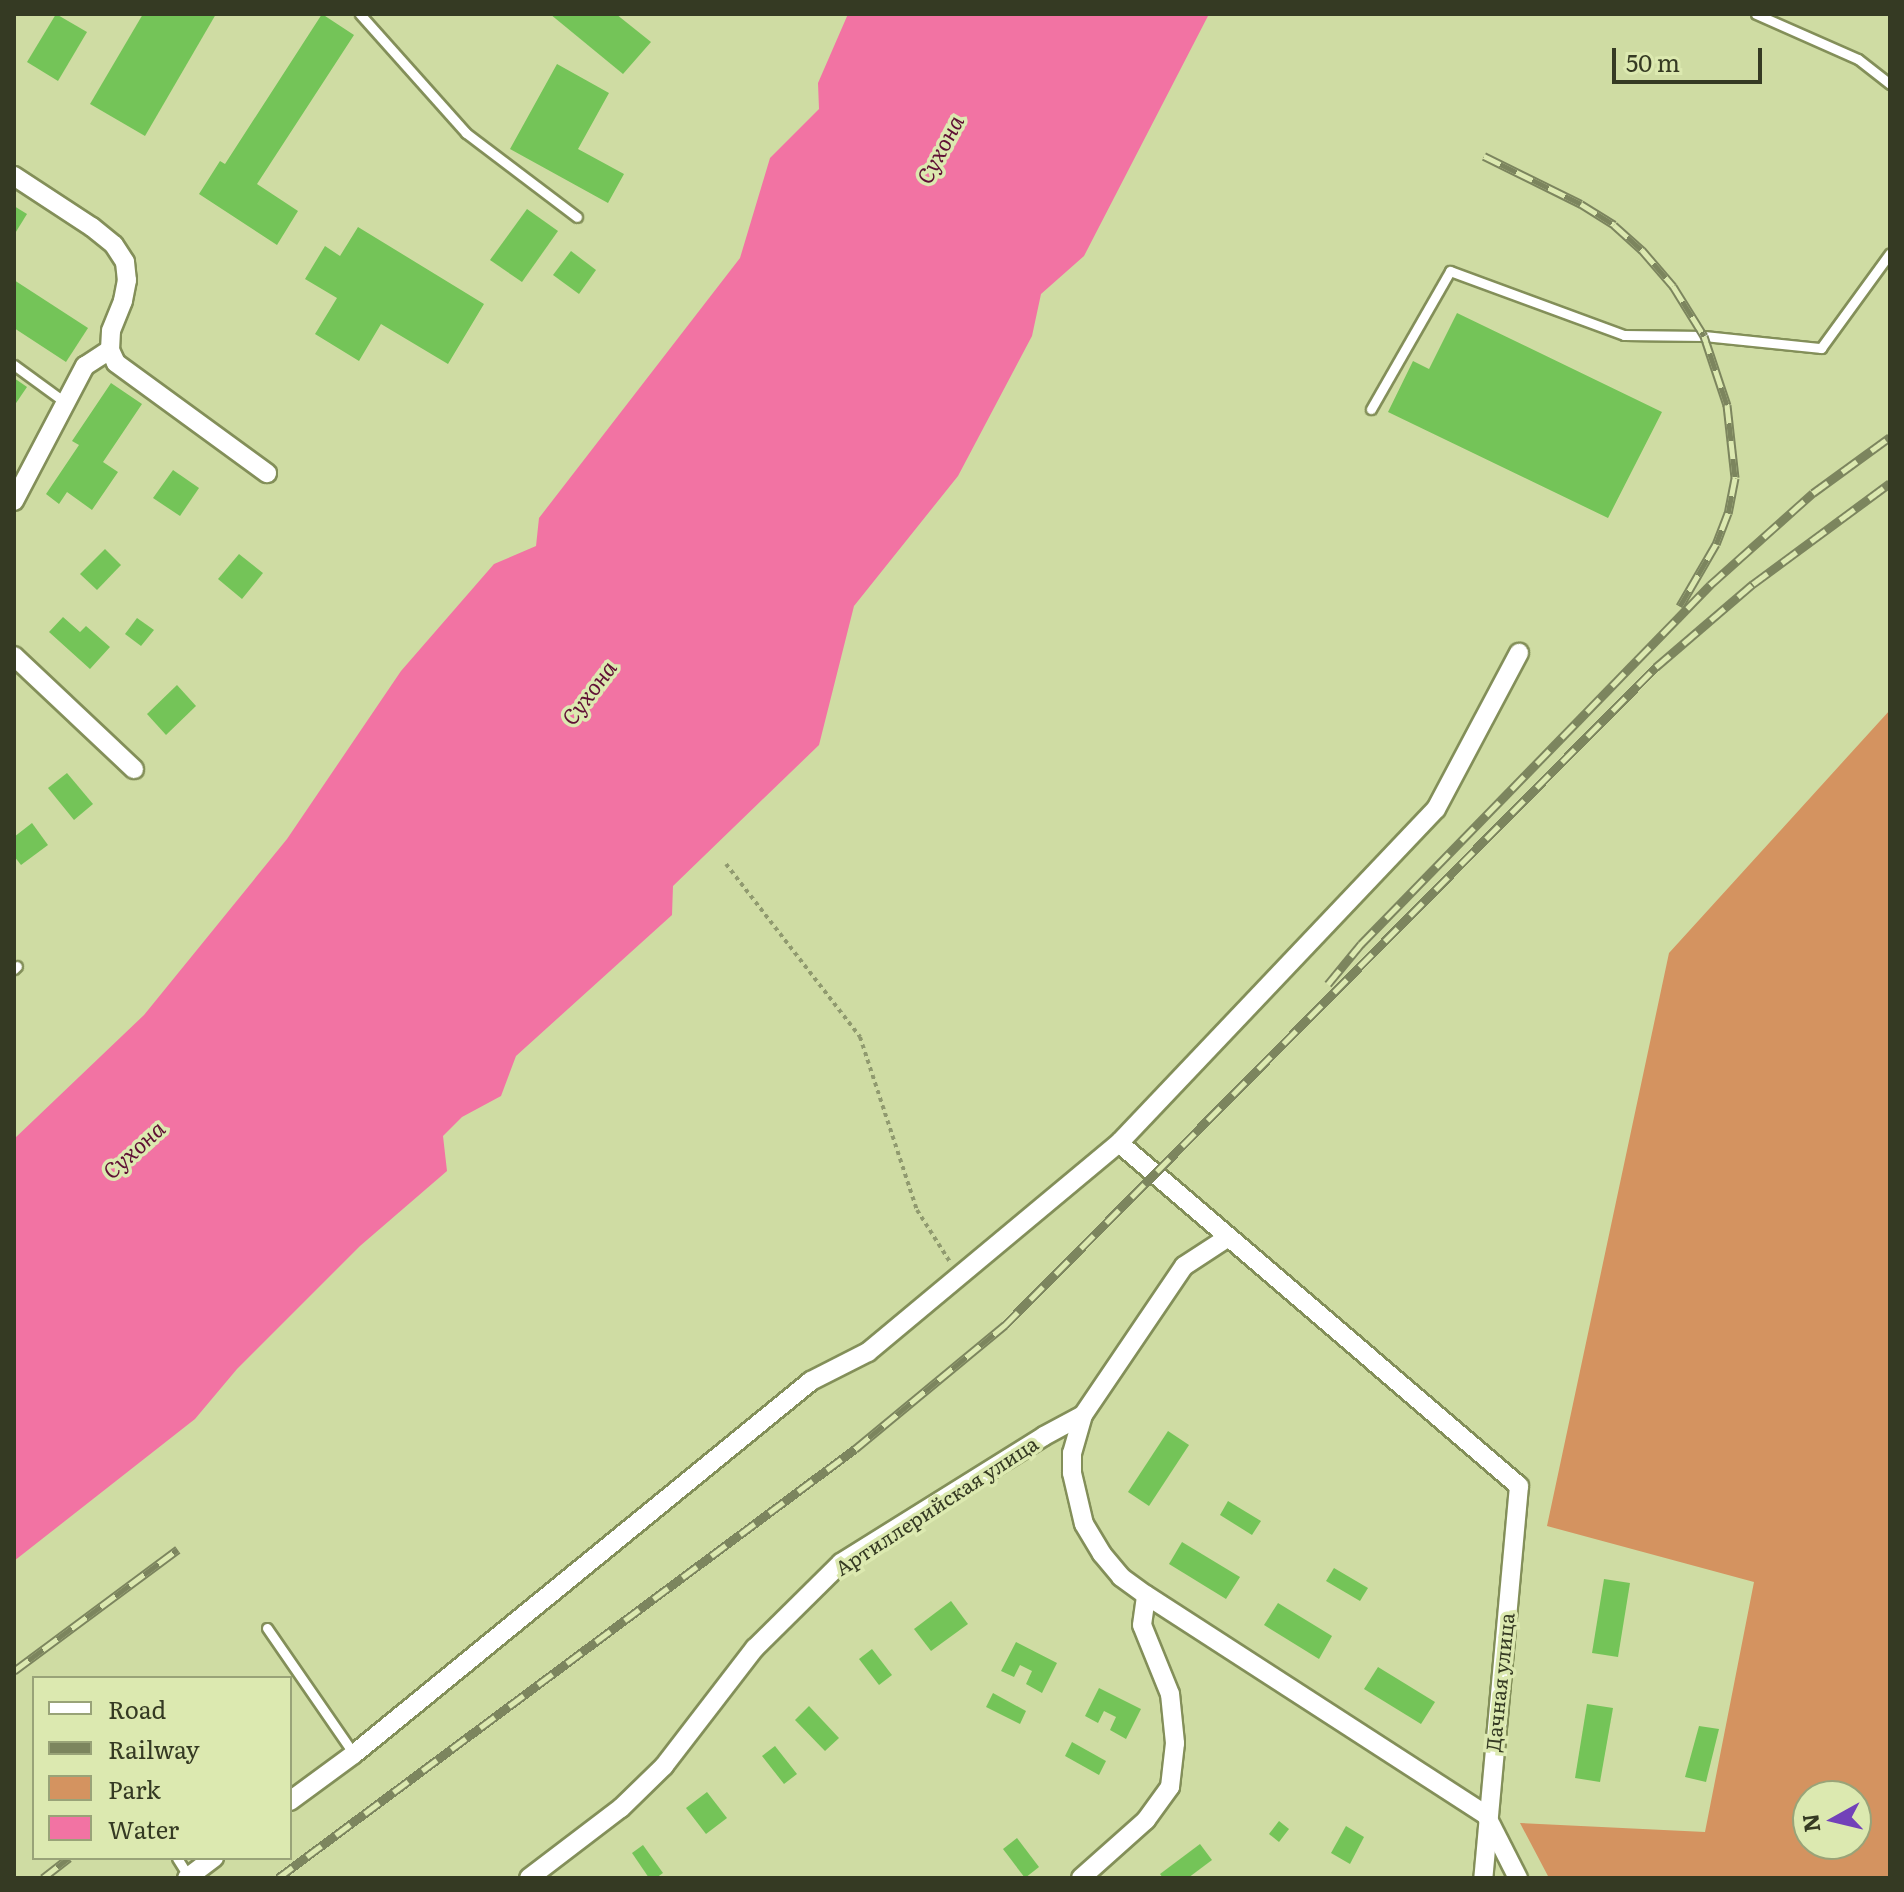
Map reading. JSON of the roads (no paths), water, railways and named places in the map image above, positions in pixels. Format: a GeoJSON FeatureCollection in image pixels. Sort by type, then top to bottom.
{"type":"FeatureCollection","features":[{"type":"Feature","properties":{"kind":"street"},"geometry":{"type":"LineString","coordinates":[[14,176],[92,227],[114,245],[125,262],[127,280],[111,331],[110,350],[116,363],[267,473]]}},
{"type":"Feature","properties":{"kind":"street"},"geometry":{"type":"LineString","coordinates":[[14,501],[85,366],[110,350]]}},
{"type":"Feature","properties":{"kind":"street"},"geometry":{"type":"LineString","coordinates":[[292,1800],[354,1754],[811,1381],[868,1352],[1119,1143],[1436,809],[1519,653]]}},
{"type":"Feature","properties":{"kind":"street"},"geometry":{"type":"LineString","coordinates":[[14,656],[134,769]]}},
{"type":"Feature","properties":{"kind":"street"},"geometry":{"type":"LineString","coordinates":[[1119,1143],[1227,1238]]}},
{"type":"Feature","properties":{"kind":"street","name":"Артиллерийская улица"},"geometry":{"type":"LineString","coordinates":[[1227,1238],[1184,1266],[1083,1415],[1072,1453],[1078,1509],[1102,1554],[1121,1577],[1486,1815]]}},
{"type":"Feature","properties":{"kind":"street","name":"Дачная улица"},"geometry":{"type":"LineString","coordinates":[[1227,1238],[1519,1486],[1486,1815],[1483,1878]]}},
{"type":"Feature","properties":{"kind":"street","name":"Артиллерийская улица"},"geometry":{"type":"LineString","coordinates":[[529,1878],[621,1808],[664,1766],[755,1648],[841,1563],[1044,1436],[1083,1415]]}},
{"type":"Feature","properties":{"kind":"street"},"geometry":{"type":"LineString","coordinates":[[1081,1878],[1146,1820],[1170,1787],[1175,1743],[1170,1694],[1142,1625],[1146,1595]]}},
{"type":"Feature","properties":{"kind":"street"},"geometry":{"type":"LineString","coordinates":[[1486,1815],[1518,1878]]}},
{"type":"Feature","properties":{"kind":"street"},"geometry":{"type":"LineString","coordinates":[[188,1877],[211,1860]]}},
{"type":"Feature","properties":{"kind":"lane"},"geometry":{"type":"LineString","coordinates":[[360,14],[466,133],[577,217]]}},
{"type":"Feature","properties":{"kind":"lane"},"geometry":{"type":"LineString","coordinates":[[1756,14],[1858,59],[1890,84]]}},
{"type":"Feature","properties":{"kind":"lane"},"geometry":{"type":"LineString","coordinates":[[1371,409],[1450,271],[1624,335],[1704,336],[1821,348],[1890,253]]}},
{"type":"Feature","properties":{"kind":"lane"},"geometry":{"type":"LineString","coordinates":[[14,365],[66,403]]}},
{"type":"Feature","properties":{"kind":"lane"},"geometry":{"type":"LineString","coordinates":[[267,1628],[354,1754]]}},
{"type":"Feature","properties":{"kind":"water","name":"Сухона"},"geometry":{"type":"Polygon","coordinates":[[[848,14],[1209,14],[1084,256],[1041,294],[1032,336],[958,476],[854,606],[819,745],[673,886],[672,915],[516,1056],[501,1096],[462,1117],[443,1136],[447,1171],[360,1246],[237,1369],[195,1419],[14,1561],[14,1139],[144,1015],[287,839],[401,671],[494,564],[536,546],[539,518],[740,258],[770,158],[819,109],[818,83],[848,14]]]}},
{"type":"Feature","properties":{"kind":"railway"},"geometry":{"type":"LineString","coordinates":[[1484,156],[1581,204],[1614,225],[1642,250],[1673,286],[1704,336],[1727,405],[1735,478],[1728,513],[1716,544],[1680,606]]}},
{"type":"Feature","properties":{"kind":"railway"},"geometry":{"type":"LineString","coordinates":[[1328,984],[1361,944],[1710,585],[1813,493],[1890,437]]}},
{"type":"Feature","properties":{"kind":"railway"},"geometry":{"type":"LineString","coordinates":[[278,1878],[855,1449],[1005,1325],[1656,667],[1753,584],[1890,483]]}},
{"type":"Feature","properties":{"kind":"railway"},"geometry":{"type":"LineString","coordinates":[[14,1671],[178,1549]]}},
{"type":"Feature","properties":{"kind":"railway"},"geometry":{"type":"LineString","coordinates":[[43,1878],[66,1860]]}}]}
